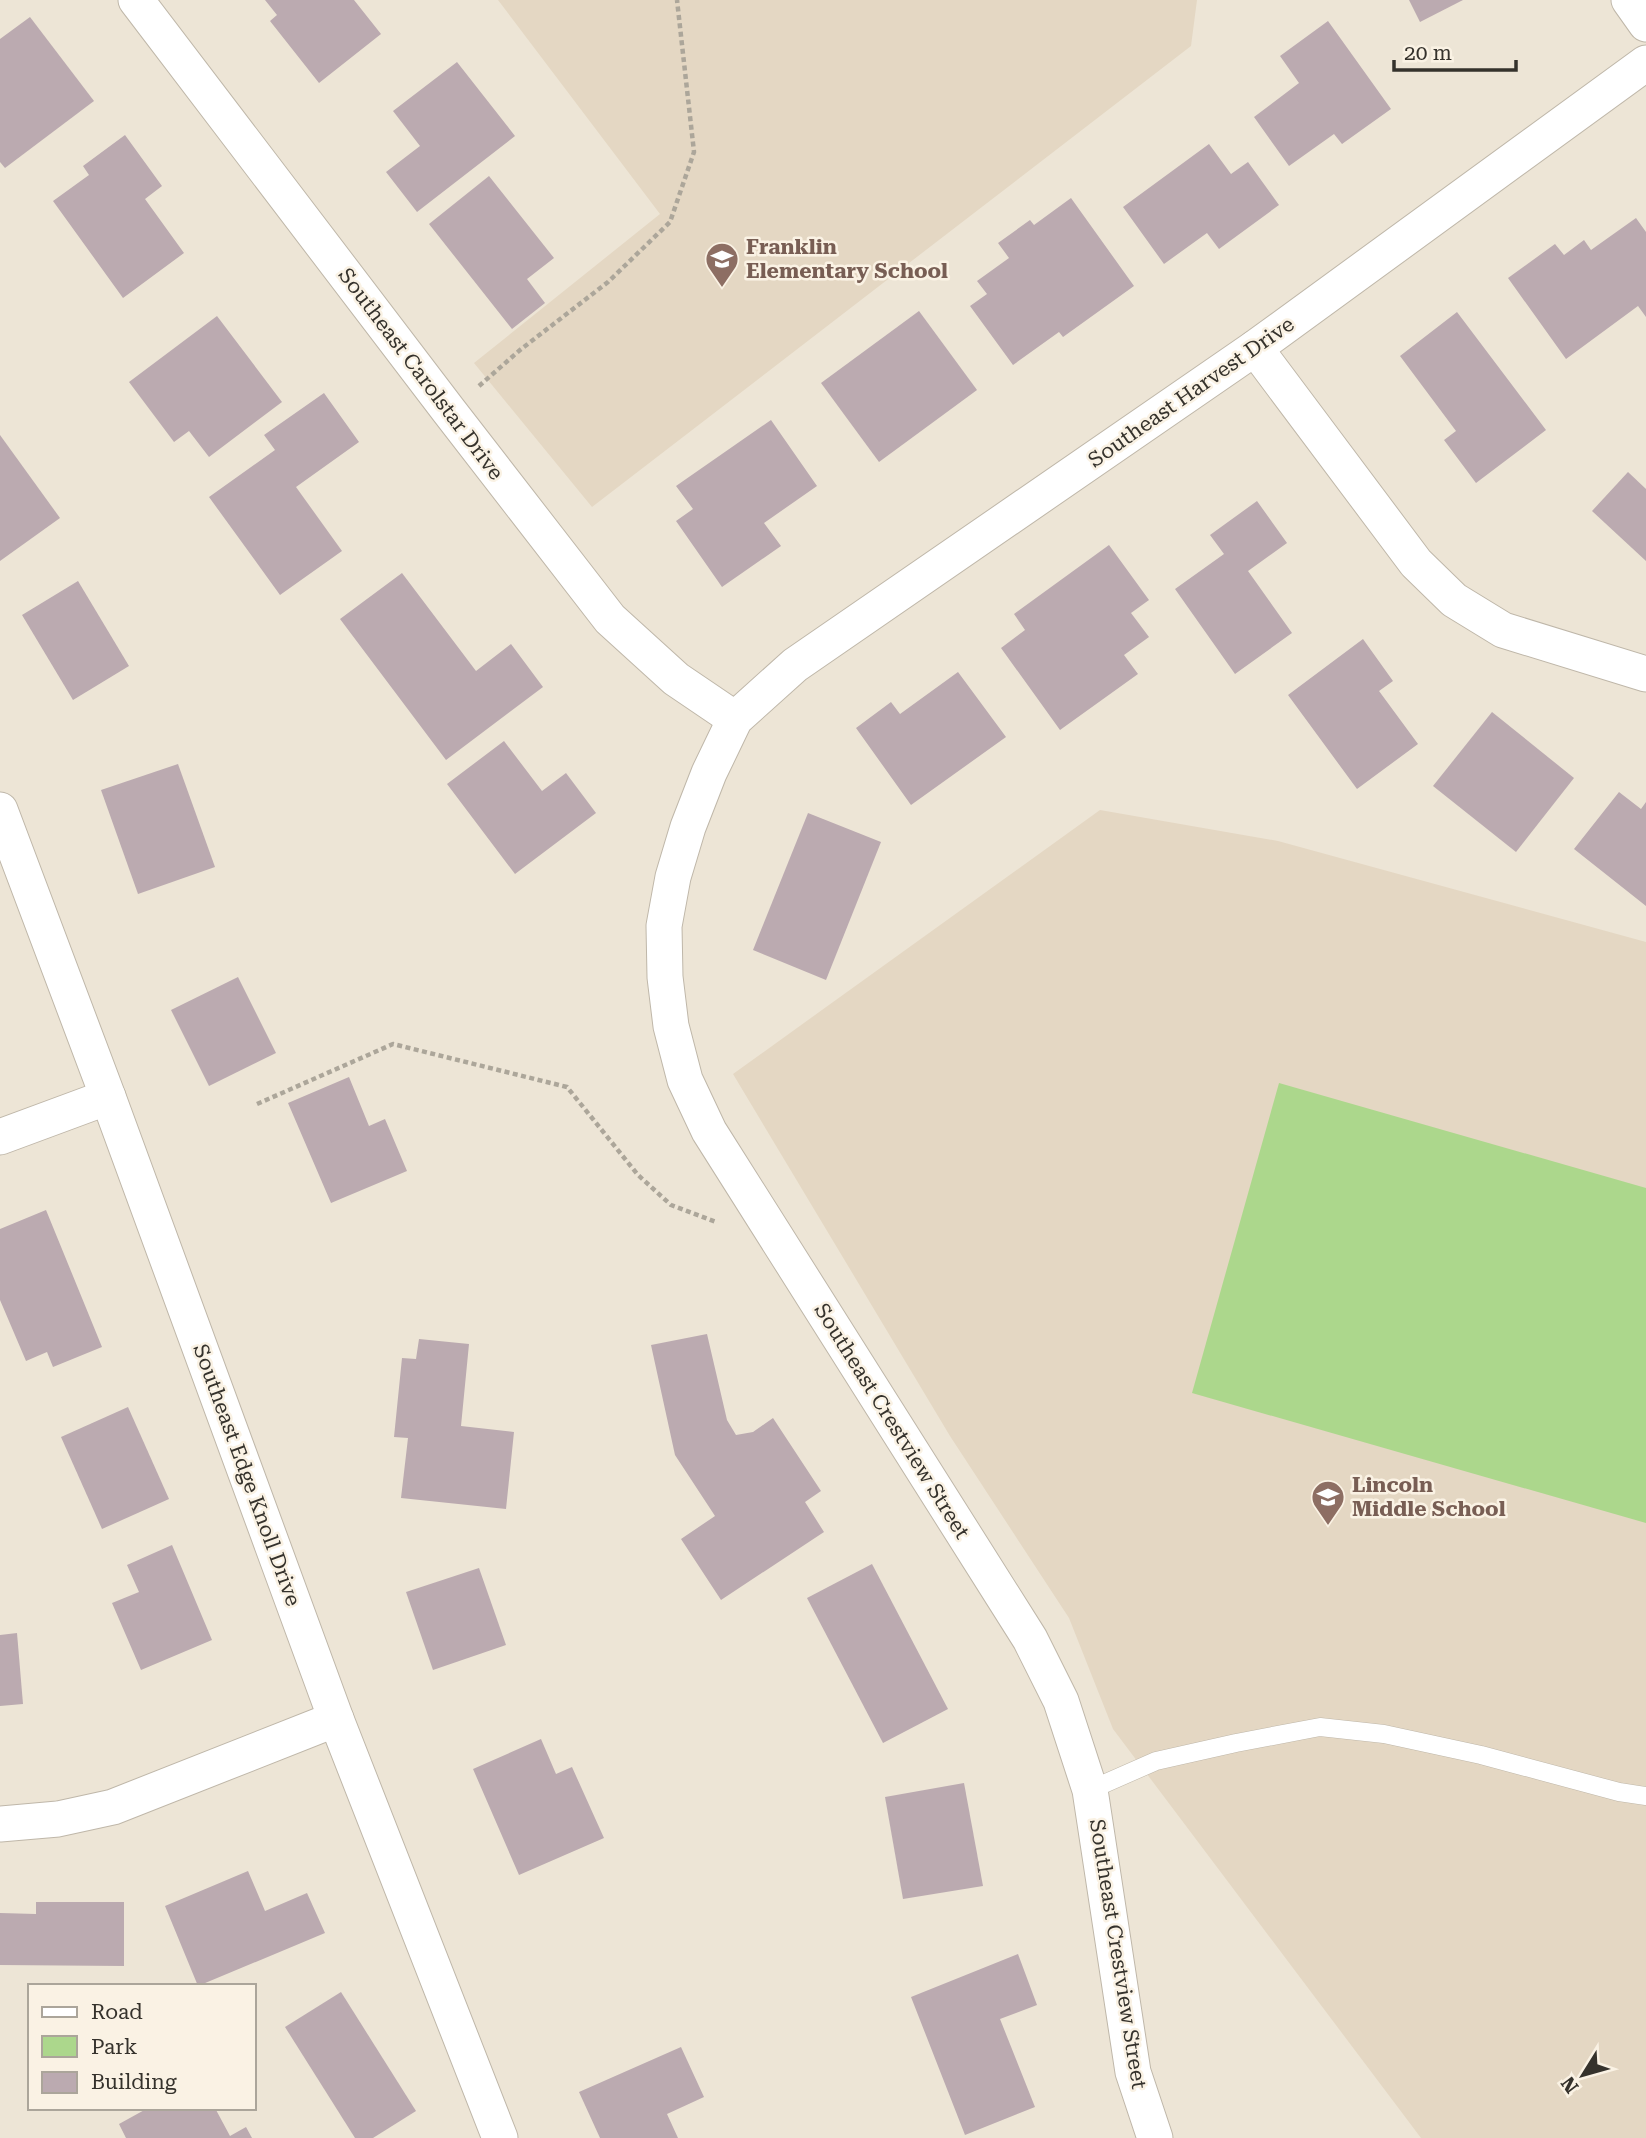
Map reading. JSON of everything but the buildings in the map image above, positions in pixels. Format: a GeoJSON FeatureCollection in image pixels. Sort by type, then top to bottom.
{"type":"FeatureCollection","features":[{"type":"Feature","properties":{"kind":"street","name":"Southeast Carolstar Drive"},"geometry":{"type":"LineString","coordinates":[[136,0],[610,619],[676,679],[735,719]]}},
{"type":"Feature","properties":{"kind":"street"},"geometry":{"type":"LineString","coordinates":[[1629,0],[1646,24]]}},
{"type":"Feature","properties":{"kind":"street","name":"Southeast Harvest Drive"},"geometry":{"type":"LineString","coordinates":[[735,719],[795,665],[1255,348],[1646,63]]}},
{"type":"Feature","properties":{"kind":"street"},"geometry":{"type":"LineString","coordinates":[[1255,348],[1416,563],[1454,600],[1503,630],[1646,674]]}},
{"type":"Feature","properties":{"kind":"street","name":"Southeast Crestview Street"},"geometry":{"type":"LineString","coordinates":[[735,719],[709,773],[688,827],[673,877],[664,926],[665,977],[671,1026],[685,1080],[709,1132],[1030,1639],[1061,1701],[1090,1790],[1133,2072],[1155,2138]]}},
{"type":"Feature","properties":{"kind":"street","name":"Southeast Edge Knoll Drive"},"geometry":{"type":"LineString","coordinates":[[0,810],[336,1719],[500,2138]]}},
{"type":"Feature","properties":{"kind":"street"},"geometry":{"type":"LineString","coordinates":[[0,1137],[108,1097]]}},
{"type":"Feature","properties":{"kind":"street"},"geometry":{"type":"LineString","coordinates":[[0,1824],[58,1819],[113,1807],[336,1719]]}},
{"type":"Feature","properties":{"kind":"lane"},"geometry":{"type":"LineString","coordinates":[[1090,1790],[1156,1761],[1236,1742],[1320,1727],[1396,1737],[1481,1755],[1619,1792],[1646,1796]]}},
{"type":"Feature","properties":{"kind":"path"},"geometry":{"type":"LineString","coordinates":[[449,411],[520,350],[608,282],[670,222],[694,152],[677,0]]}},
{"type":"Feature","properties":{"kind":"path"},"geometry":{"type":"LineString","coordinates":[[257,1104],[393,1044],[567,1087],[638,1175],[671,1205],[716,1222]]}},
{"type":"Feature","properties":{"kind":"shaded area","name":"Franklin Elementary School"},"geometry":{"type":"Polygon","coordinates":[[[498,0],[1197,0],[1191,46],[592,507],[474,363],[660,214],[498,0]]]}},
{"type":"Feature","properties":{"kind":"shaded area","name":"Lincoln Middle School"},"geometry":{"type":"Polygon","coordinates":[[[1100,810],[1278,841],[1646,942],[1646,2138],[1421,2138],[1113,1729],[1069,1618],[950,1436],[733,1074],[1100,810]]]}},
{"type":"Feature","properties":{"kind":"green space"},"geometry":{"type":"Polygon","coordinates":[[[1279,1083],[1646,1188],[1646,1523],[1192,1393],[1279,1083]]]}},
{"type":"Feature","properties":{"kind":"place","name":"Franklin Elementary School"},"geometry":{"type":"Point","coordinates":[722,289]}},
{"type":"Feature","properties":{"kind":"place","name":"Lincoln Middle School"},"geometry":{"type":"Point","coordinates":[1328,1527]}}]}
